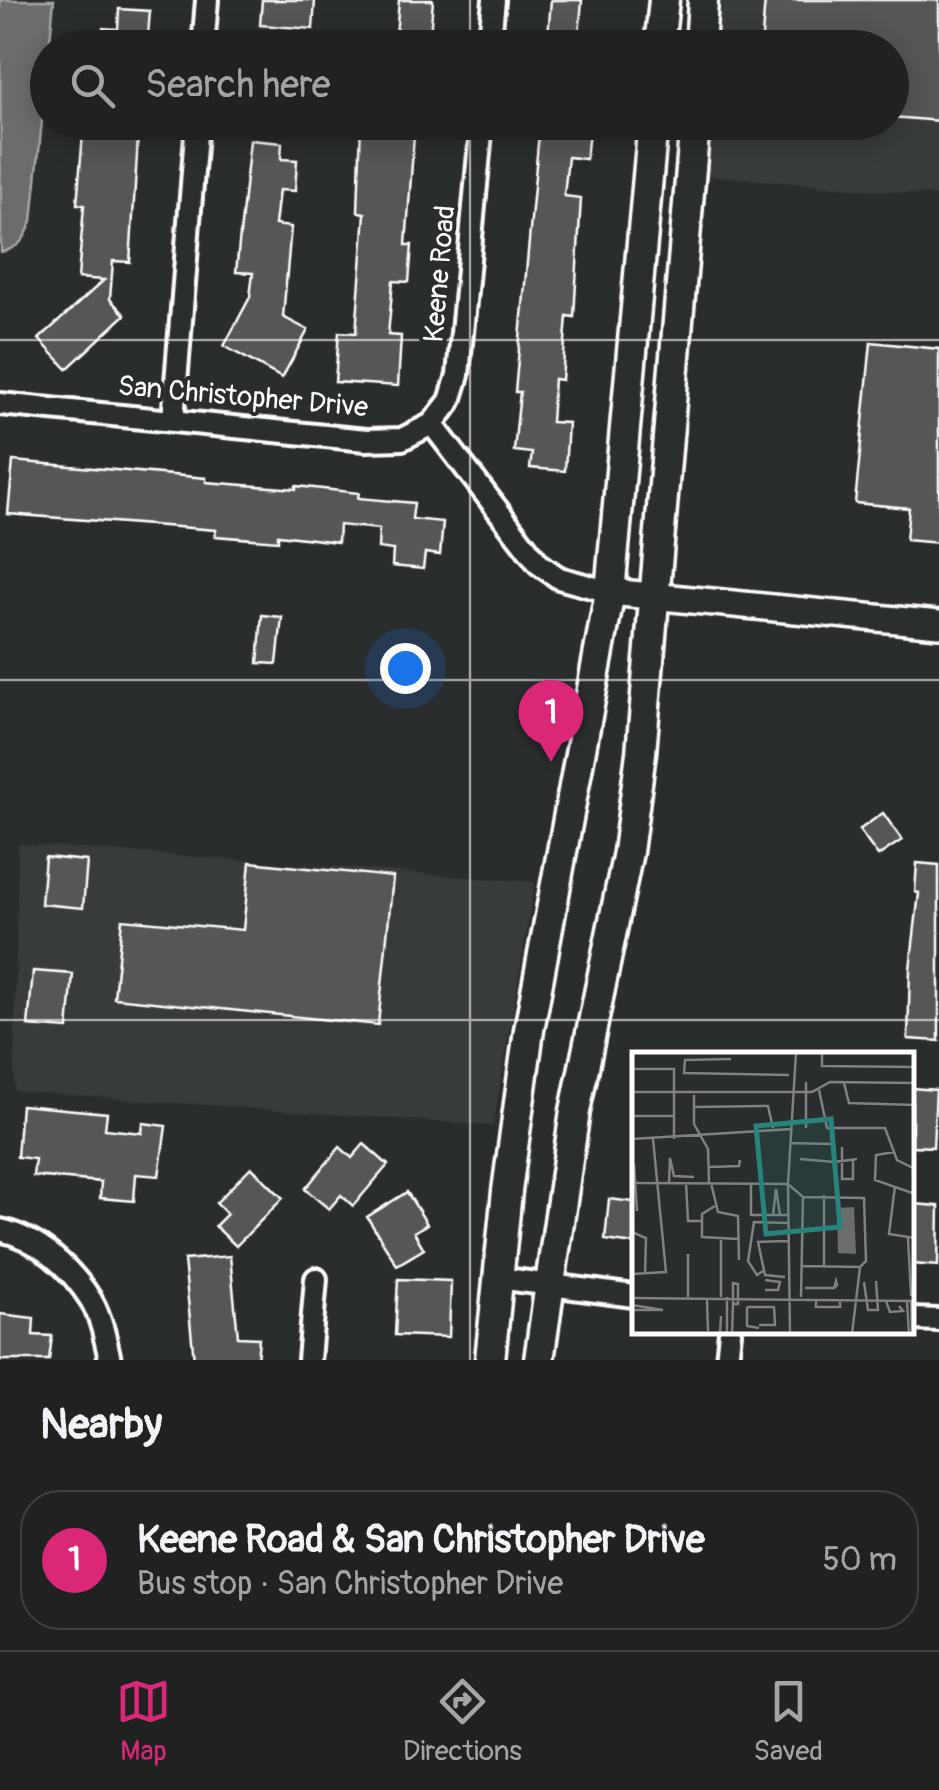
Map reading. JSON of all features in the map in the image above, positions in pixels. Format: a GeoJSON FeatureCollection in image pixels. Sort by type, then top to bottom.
{"type":"FeatureCollection","features":[{"type":"Feature","properties":{"kind":"main road"},"geometry":{"type":"LineString","coordinates":[[662,30],[664,0]]}},
{"type":"Feature","properties":{"kind":"main road"},"geometry":{"type":"LineString","coordinates":[[701,30],[703,0]]}},
{"type":"Feature","properties":{"kind":"main road"},"geometry":{"type":"LineString","coordinates":[[490,1360],[529,1030],[610,592],[651,140]]}},
{"type":"Feature","properties":{"kind":"main road"},"geometry":{"type":"LineString","coordinates":[[539,1360],[575,1111],[628,852],[641,753],[693,140]]}},
{"type":"Feature","properties":{"kind":"street"},"geometry":{"type":"LineString","coordinates":[[204,30],[207,0]]}},
{"type":"Feature","properties":{"kind":"street"},"geometry":{"type":"LineString","coordinates":[[491,30],[494,0]]}},
{"type":"Feature","properties":{"kind":"street"},"geometry":{"type":"LineString","coordinates":[[173,420],[196,140]]}},
{"type":"Feature","properties":{"kind":"street","name":"Keene Road"},"geometry":{"type":"LineString","coordinates":[[432,424],[450,401],[458,375],[480,140]]}},
{"type":"Feature","properties":{"kind":"street","name":"San Christopher Drive"},"geometry":{"type":"LineString","coordinates":[[0,404],[366,440],[402,440],[432,424]]}},
{"type":"Feature","properties":{"kind":"street"},"geometry":{"type":"LineString","coordinates":[[432,424],[539,564],[559,578],[610,592],[939,624]]}},
{"type":"Feature","properties":{"kind":"street"},"geometry":{"type":"LineString","coordinates":[[0,1230],[54,1256],[92,1301],[110,1360]]}},
{"type":"Feature","properties":{"kind":"street"},"geometry":{"type":"LineString","coordinates":[[498,1278],[632,1296]]}},
{"type":"Feature","properties":{"kind":"street"},"geometry":{"type":"LineString","coordinates":[[309,1360],[316,1279]]}},
{"type":"Feature","properties":{"kind":"street"},"geometry":{"type":"LineString","coordinates":[[914,1319],[939,1320]]}},
{"type":"Feature","properties":{"kind":"street"},"geometry":{"type":"LineString","coordinates":[[727,1360],[730,1335]]}},
{"type":"Feature","properties":{"kind":"shaded area"},"geometry":{"type":"Polygon","coordinates":[[[0,0],[54,0],[51,30],[30,30],[30,140],[40,140],[32,221],[21,242],[1,252],[0,0]]]}},
{"type":"Feature","properties":{"kind":"shaded area"},"geometry":{"type":"Polygon","coordinates":[[[721,0],[939,0],[939,196],[703,175],[707,140],[909,140],[909,30],[718,30],[721,0]]]}},
{"type":"Feature","properties":{"kind":"shaded area"},"geometry":{"type":"Polygon","coordinates":[[[18,844],[535,882],[493,1126],[14,1091],[18,844]]]}},
{"type":"Feature","properties":{"kind":"building"},"geometry":{"type":"Polygon","coordinates":[[[262,0],[315,0],[313,29],[260,25],[262,0]]]}},
{"type":"Feature","properties":{"kind":"building"},"geometry":{"type":"Polygon","coordinates":[[[399,0],[433,0],[430,30],[396,30],[399,0]]]}},
{"type":"Feature","properties":{"kind":"building"},"geometry":{"type":"Polygon","coordinates":[[[551,0],[582,0],[580,30],[548,30],[551,0]]]}},
{"type":"Feature","properties":{"kind":"building"},"geometry":{"type":"Polygon","coordinates":[[[765,0],[939,0],[939,121],[909,118],[909,30],[762,30],[765,0]]]}},
{"type":"Feature","properties":{"kind":"building"},"geometry":{"type":"Polygon","coordinates":[[[119,9],[150,11],[148,30],[103,30],[118,29],[119,9]]]}},
{"type":"Feature","properties":{"kind":"building"},"geometry":{"type":"Polygon","coordinates":[[[82,140],[137,140],[130,262],[113,261],[110,299],[125,315],[67,369],[39,339],[104,280],[78,278],[84,205],[77,204],[82,140]]]}},
{"type":"Feature","properties":{"kind":"building"},"geometry":{"type":"Polygon","coordinates":[[[250,140],[282,143],[281,159],[297,160],[295,191],[279,190],[275,225],[291,227],[283,317],[308,330],[282,378],[224,346],[250,297],[253,273],[236,272],[250,140]]]}},
{"type":"Feature","properties":{"kind":"building"},"geometry":{"type":"Polygon","coordinates":[[[360,140],[414,140],[406,245],[412,245],[409,282],[393,281],[388,335],[401,336],[398,386],[335,382],[339,332],[356,333],[365,213],[358,212],[360,140]]]}},
{"type":"Feature","properties":{"kind":"building"},"geometry":{"type":"Polygon","coordinates":[[[538,140],[588,140],[586,159],[568,157],[564,196],[581,198],[574,317],[567,316],[562,380],[554,379],[551,422],[568,423],[565,471],[530,468],[532,453],[514,451],[520,392],[515,392],[538,140]]]}},
{"type":"Feature","properties":{"kind":"building"},"geometry":{"type":"Polygon","coordinates":[[[871,342],[939,349],[939,543],[906,540],[909,508],[855,503],[871,342]]]}},
{"type":"Feature","properties":{"kind":"building"},"geometry":{"type":"Polygon","coordinates":[[[13,461],[206,478],[206,482],[296,486],[359,493],[358,498],[414,503],[412,519],[443,522],[440,555],[425,553],[423,569],[392,566],[393,550],[378,548],[379,529],[339,525],[338,542],[278,535],[278,541],[215,536],[216,530],[8,514],[13,461]]]}},
{"type":"Feature","properties":{"kind":"building"},"geometry":{"type":"Polygon","coordinates":[[[262,615],[282,617],[277,664],[258,663],[262,615]]]}},
{"type":"Feature","properties":{"kind":"building"},"geometry":{"type":"Polygon","coordinates":[[[883,813],[902,840],[878,856],[859,830],[883,813]]]}},
{"type":"Feature","properties":{"kind":"building"},"geometry":{"type":"Polygon","coordinates":[[[45,857],[87,861],[83,908],[41,904],[45,857]]]}},
{"type":"Feature","properties":{"kind":"building"},"geometry":{"type":"Polygon","coordinates":[[[250,862],[393,877],[378,1025],[114,998],[122,919],[243,930],[250,862]]]}},
{"type":"Feature","properties":{"kind":"building"},"geometry":{"type":"Polygon","coordinates":[[[917,863],[939,865],[939,1041],[908,1039],[910,969],[919,893],[915,892],[917,863]]]}},
{"type":"Feature","properties":{"kind":"building"},"geometry":{"type":"Polygon","coordinates":[[[33,971],[73,974],[68,1029],[28,1026],[33,971]]]}},
{"type":"Feature","properties":{"kind":"building"},"geometry":{"type":"Polygon","coordinates":[[[914,1088],[936,1090],[933,1147],[914,1146],[914,1088]]]}},
{"type":"Feature","properties":{"kind":"building"},"geometry":{"type":"Polygon","coordinates":[[[21,1105],[107,1113],[105,1129],[142,1133],[143,1123],[166,1126],[159,1176],[136,1174],[134,1201],[100,1198],[101,1182],[33,1176],[35,1159],[17,1157],[21,1105]]]}},
{"type":"Feature","properties":{"kind":"building"},"geometry":{"type":"Polygon","coordinates":[[[364,1144],[388,1165],[353,1206],[341,1195],[329,1209],[305,1189],[340,1147],[352,1158],[364,1144]]]}},
{"type":"Feature","properties":{"kind":"building"},"geometry":{"type":"Polygon","coordinates":[[[251,1167],[283,1198],[236,1246],[215,1226],[227,1214],[216,1203],[251,1167]]]}},
{"type":"Feature","properties":{"kind":"building"},"geometry":{"type":"Polygon","coordinates":[[[407,1192],[427,1224],[414,1232],[424,1249],[397,1265],[367,1217],[407,1192]]]}},
{"type":"Feature","properties":{"kind":"building"},"geometry":{"type":"Polygon","coordinates":[[[609,1199],[632,1202],[632,1244],[605,1240],[609,1199]]]}},
{"type":"Feature","properties":{"kind":"building"},"geometry":{"type":"Polygon","coordinates":[[[914,1204],[939,1206],[938,1266],[914,1264],[914,1204]]]}},
{"type":"Feature","properties":{"kind":"building"},"geometry":{"type":"Polygon","coordinates":[[[230,1256],[238,1337],[259,1338],[257,1360],[194,1360],[184,1260],[230,1256]]]}},
{"type":"Feature","properties":{"kind":"building"},"geometry":{"type":"Polygon","coordinates":[[[398,1279],[451,1281],[449,1337],[395,1335],[398,1279]]]}},
{"type":"Feature","properties":{"kind":"building"},"geometry":{"type":"Polygon","coordinates":[[[0,1314],[34,1318],[33,1335],[52,1336],[49,1360],[0,1360],[0,1314]]]}},
{"type":"Feature","properties":{"kind":"place","name":"Keene Road & San Christopher Drive"},"geometry":{"type":"Point","coordinates":[551,762]}}]}
